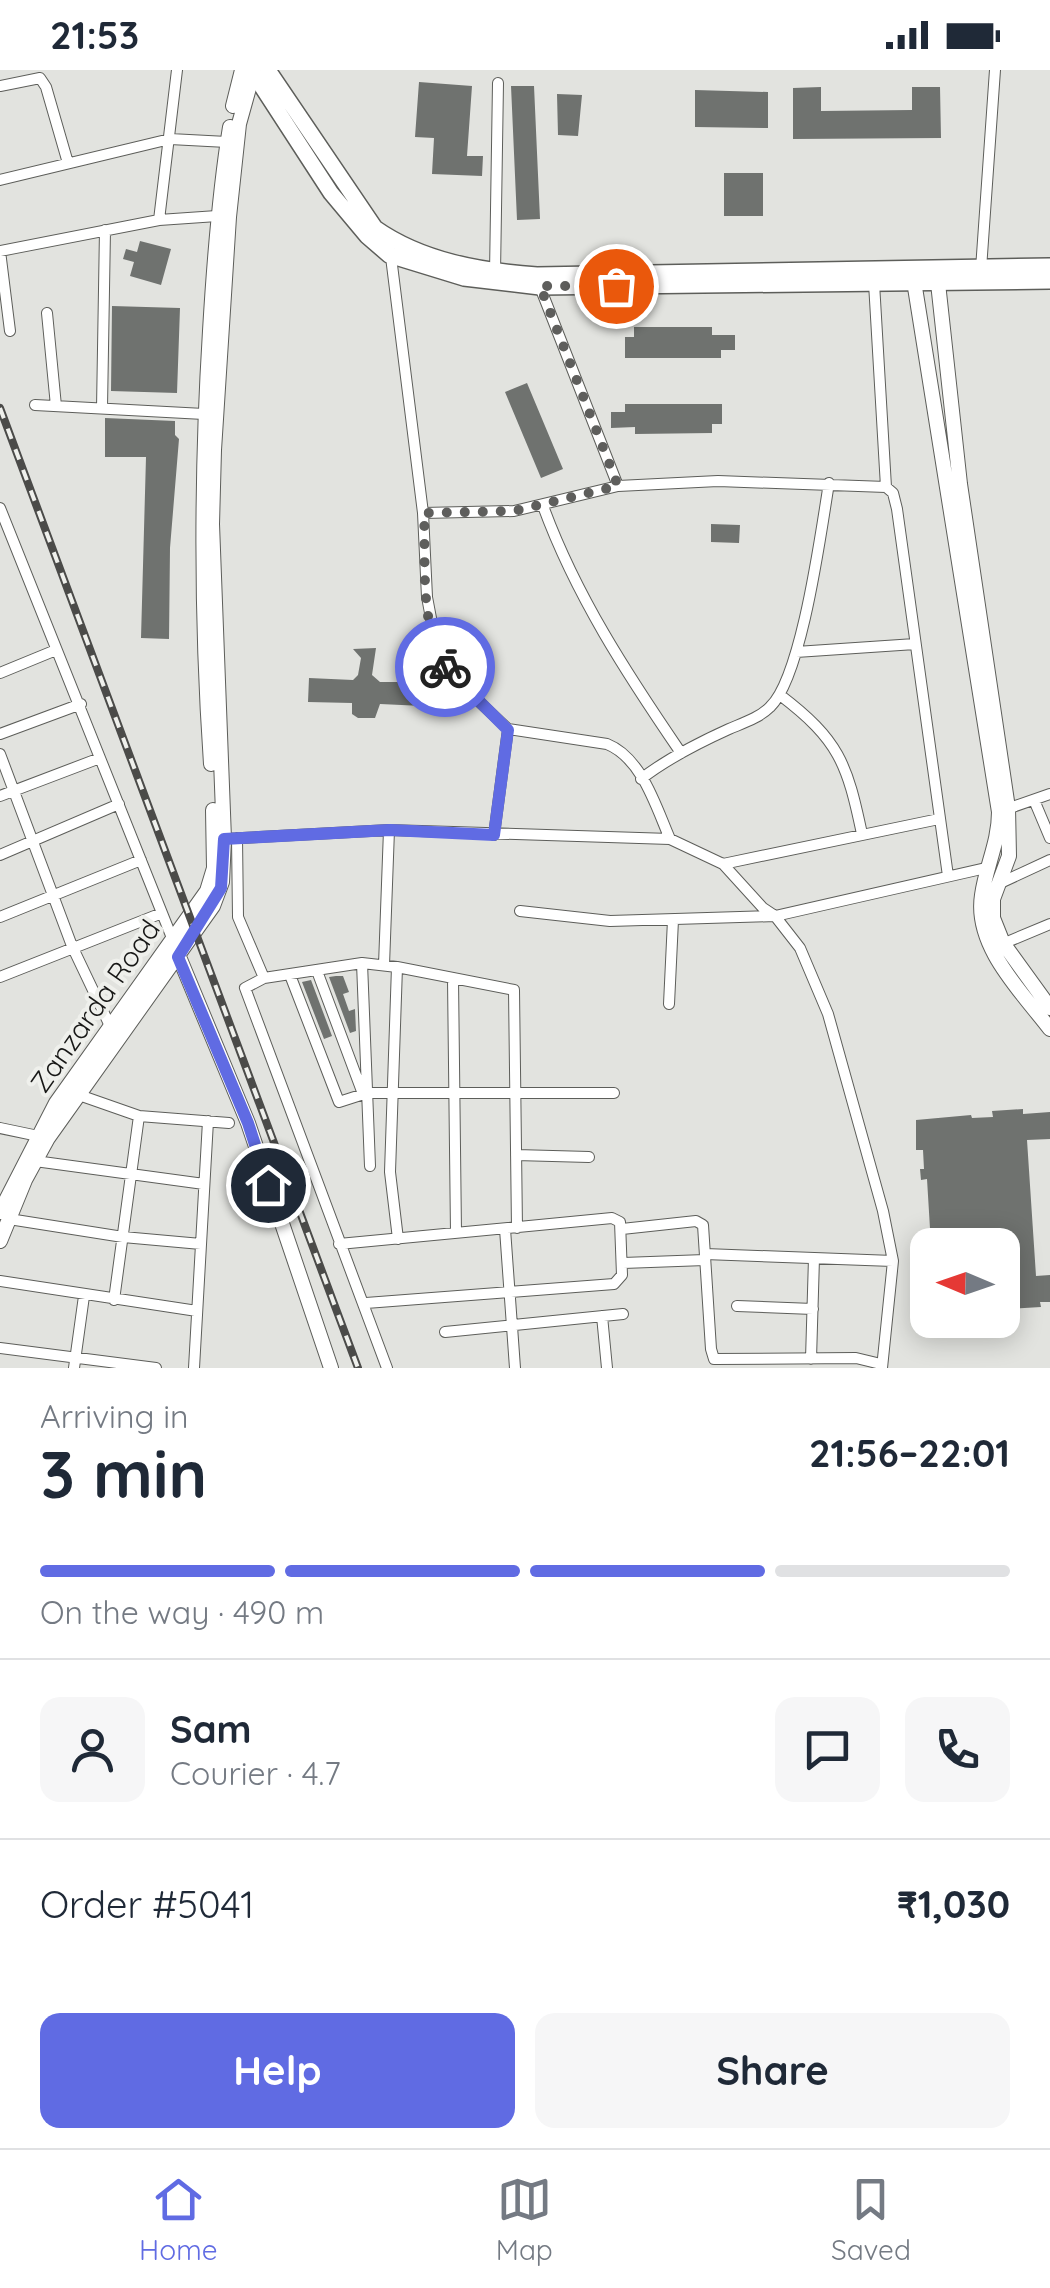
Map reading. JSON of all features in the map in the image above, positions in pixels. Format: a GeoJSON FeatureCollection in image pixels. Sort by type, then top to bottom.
{"type":"FeatureCollection","features":[{"type":"Feature","properties":{"kind":"main road"},"geometry":{"type":"LineString","coordinates":[[225,835],[202,539],[204,414],[218,216],[228,142],[254,71]]}},
{"type":"Feature","properties":{"kind":"main road"},"geometry":{"type":"LineString","coordinates":[[254,71],[331,193],[366,236],[390,248],[495,278],[540,286],[874,283],[913,276]]}},
{"type":"Feature","properties":{"kind":"main road"},"geometry":{"type":"LineString","coordinates":[[0,1241],[2,1212],[36,1161],[42,1137],[78,1095],[178,957],[221,888],[225,835],[212,524],[214,468],[238,124],[254,71]]}},
{"type":"Feature","properties":{"kind":"main road"},"geometry":{"type":"LineString","coordinates":[[938,276],[982,268],[1050,266]]}},
{"type":"Feature","properties":{"kind":"main road"},"geometry":{"type":"LineString","coordinates":[[913,276],[1004,810],[982,892],[982,926],[1050,1008]]}},
{"type":"Feature","properties":{"kind":"main road"},"geometry":{"type":"LineString","coordinates":[[938,276],[960,484],[1009,856],[993,899],[993,918],[998,946],[1050,1029]]}},
{"type":"Feature","properties":{"kind":"main road"},"geometry":{"type":"LineString","coordinates":[[495,278],[938,276],[1050,281]]}},
{"type":"Feature","properties":{"kind":"main road","name":"Zanzarda Road"},"geometry":{"type":"LineString","coordinates":[[2,1212],[42,1137],[110,1028],[210,885],[225,835]]}},
{"type":"Feature","properties":{"kind":"main road"},"geometry":{"type":"LineString","coordinates":[[172,938],[248,1123],[331,1368]]}},
{"type":"Feature","properties":{"kind":"street"},"geometry":{"type":"LineString","coordinates":[[159,220],[177,70]]}},
{"type":"Feature","properties":{"kind":"street"},"geometry":{"type":"LineString","coordinates":[[982,268],[996,70]]}},
{"type":"Feature","properties":{"kind":"street"},"geometry":{"type":"LineString","coordinates":[[0,86],[40,78],[68,164]]}},
{"type":"Feature","properties":{"kind":"street"},"geometry":{"type":"LineString","coordinates":[[495,278],[498,83]]}},
{"type":"Feature","properties":{"kind":"street"},"geometry":{"type":"LineString","coordinates":[[0,180],[170,139],[228,142]]}},
{"type":"Feature","properties":{"kind":"street"},"geometry":{"type":"LineString","coordinates":[[10,330],[0,250],[159,220],[218,216]]}},
{"type":"Feature","properties":{"kind":"street"},"geometry":{"type":"LineString","coordinates":[[102,408],[105,230]]}},
{"type":"Feature","properties":{"kind":"street"},"geometry":{"type":"LineString","coordinates":[[390,248],[424,513],[427,598],[438,655],[450,675],[508,730],[608,744],[622,750],[670,839]]}},
{"type":"Feature","properties":{"kind":"street"},"geometry":{"type":"LineString","coordinates":[[874,283],[886,486],[893,493],[897,510],[948,876]]}},
{"type":"Feature","properties":{"kind":"street"},"geometry":{"type":"LineString","coordinates":[[540,286],[618,486]]}},
{"type":"Feature","properties":{"kind":"street"},"geometry":{"type":"LineString","coordinates":[[47,313],[56,406]]}},
{"type":"Feature","properties":{"kind":"street"},"geometry":{"type":"LineString","coordinates":[[35,405],[204,414]]}},
{"type":"Feature","properties":{"kind":"street"},"geometry":{"type":"LineString","coordinates":[[424,513],[514,511],[618,486],[718,480],[886,486]]}},
{"type":"Feature","properties":{"kind":"street"},"geometry":{"type":"LineString","coordinates":[[641,779],[681,753],[754,718],[780,695],[796,652],[829,483]]}},
{"type":"Feature","properties":{"kind":"street"},"geometry":{"type":"LineString","coordinates":[[543,506],[562,558],[594,618],[681,753]]}},
{"type":"Feature","properties":{"kind":"street"},"geometry":{"type":"LineString","coordinates":[[0,508],[172,938]]}},
{"type":"Feature","properties":{"kind":"street"},"geometry":{"type":"LineString","coordinates":[[796,652],[916,644]]}},
{"type":"Feature","properties":{"kind":"street"},"geometry":{"type":"LineString","coordinates":[[0,674],[56,650]]}},
{"type":"Feature","properties":{"kind":"street"},"geometry":{"type":"LineString","coordinates":[[780,695],[812,720],[842,760],[862,834]]}},
{"type":"Feature","properties":{"kind":"street"},"geometry":{"type":"LineString","coordinates":[[0,734],[80,704]]}},
{"type":"Feature","properties":{"kind":"street"},"geometry":{"type":"LineString","coordinates":[[494,835],[508,730]]}},
{"type":"Feature","properties":{"kind":"street"},"geometry":{"type":"LineString","coordinates":[[0,754],[72,946],[110,1028]]}},
{"type":"Feature","properties":{"kind":"street"},"geometry":{"type":"LineString","coordinates":[[0,796],[100,758]]}},
{"type":"Feature","properties":{"kind":"street"},"geometry":{"type":"LineString","coordinates":[[1004,810],[1050,794]]}},
{"type":"Feature","properties":{"kind":"street"},"geometry":{"type":"LineString","coordinates":[[1034,800],[1050,838]]}},
{"type":"Feature","properties":{"kind":"street"},"geometry":{"type":"LineString","coordinates":[[0,855],[118,804]]}},
{"type":"Feature","properties":{"kind":"street"},"geometry":{"type":"LineString","coordinates":[[723,864],[939,819]]}},
{"type":"Feature","properties":{"kind":"street"},"geometry":{"type":"LineString","coordinates":[[384,966],[390,830]]}},
{"type":"Feature","properties":{"kind":"street"},"geometry":{"type":"LineString","coordinates":[[264,978],[238,918],[225,835],[390,830],[670,839],[723,864],[775,916],[800,948],[828,1014],[893,1261],[881,1366],[830,1364],[811,1359],[714,1359],[704,1230],[700,1222],[622,1229]]}},
{"type":"Feature","properties":{"kind":"street"},"geometry":{"type":"LineString","coordinates":[[0,918],[141,860]]}},
{"type":"Feature","properties":{"kind":"street"},"geometry":{"type":"LineString","coordinates":[[982,892],[1050,860]]}},
{"type":"Feature","properties":{"kind":"street"},"geometry":{"type":"LineString","coordinates":[[520,911],[610,921],[775,916],[990,866]]}},
{"type":"Feature","properties":{"kind":"street"},"geometry":{"type":"LineString","coordinates":[[0,977],[162,913]]}},
{"type":"Feature","properties":{"kind":"street"},"geometry":{"type":"LineString","coordinates":[[669,1004],[673,920]]}},
{"type":"Feature","properties":{"kind":"street"},"geometry":{"type":"LineString","coordinates":[[998,946],[1050,924]]}},
{"type":"Feature","properties":{"kind":"street"},"geometry":{"type":"LineString","coordinates":[[362,964],[370,1166]]}},
{"type":"Feature","properties":{"kind":"street"},"geometry":{"type":"LineString","coordinates":[[387,1368],[366,1303],[339,1244],[245,988],[264,978],[362,964],[398,967],[514,990],[516,1156],[509,1292],[515,1368]]}},
{"type":"Feature","properties":{"kind":"street"},"geometry":{"type":"LineString","coordinates":[[398,967],[390,1172],[398,1238]]}},
{"type":"Feature","properties":{"kind":"street"},"geometry":{"type":"LineString","coordinates":[[317,971],[365,1093]]}},
{"type":"Feature","properties":{"kind":"street"},"geometry":{"type":"LineString","coordinates":[[290,975],[339,1102],[365,1093],[614,1093]]}},
{"type":"Feature","properties":{"kind":"street"},"geometry":{"type":"LineString","coordinates":[[453,978],[456,1233]]}},
{"type":"Feature","properties":{"kind":"street"},"geometry":{"type":"LineString","coordinates":[[78,1095],[139,1116],[229,1123]]}},
{"type":"Feature","properties":{"kind":"street"},"geometry":{"type":"LineString","coordinates":[[114,1300],[139,1116]]}},
{"type":"Feature","properties":{"kind":"street"},"geometry":{"type":"LineString","coordinates":[[194,1368],[208,1121]]}},
{"type":"Feature","properties":{"kind":"street"},"geometry":{"type":"LineString","coordinates":[[0,1128],[42,1137]]}},
{"type":"Feature","properties":{"kind":"street"},"geometry":{"type":"LineString","coordinates":[[516,1156],[590,1157]]}},
{"type":"Feature","properties":{"kind":"street"},"geometry":{"type":"LineString","coordinates":[[36,1161],[204,1184]]}},
{"type":"Feature","properties":{"kind":"street"},"geometry":{"type":"LineString","coordinates":[[2,1212],[123,1237],[201,1244]]}},
{"type":"Feature","properties":{"kind":"street"},"geometry":{"type":"LineString","coordinates":[[339,1244],[612,1218],[620,1222],[623,1264],[620,1281],[614,1284],[366,1303]]}},
{"type":"Feature","properties":{"kind":"street"},"geometry":{"type":"LineString","coordinates":[[623,1264],[705,1257],[893,1261]]}},
{"type":"Feature","properties":{"kind":"street"},"geometry":{"type":"LineString","coordinates":[[811,1359],[814,1258]]}},
{"type":"Feature","properties":{"kind":"street"},"geometry":{"type":"LineString","coordinates":[[0,1281],[197,1311]]}},
{"type":"Feature","properties":{"kind":"street"},"geometry":{"type":"LineString","coordinates":[[75,1364],[84,1296]]}},
{"type":"Feature","properties":{"kind":"street"},"geometry":{"type":"LineString","coordinates":[[737,1306],[813,1309]]}},
{"type":"Feature","properties":{"kind":"street"},"geometry":{"type":"LineString","coordinates":[[445,1332],[623,1314]]}},
{"type":"Feature","properties":{"kind":"street"},"geometry":{"type":"LineString","coordinates":[[602,1316],[606,1368]]}},
{"type":"Feature","properties":{"kind":"street"},"geometry":{"type":"LineString","coordinates":[[0,1348],[75,1364],[156,1368]]}},
{"type":"Feature","properties":{"kind":"building"},"geometry":{"type":"Polygon","coordinates":[[[419,82],[472,86],[467,156],[483,156],[482,176],[432,174],[434,138],[415,137],[419,82]]]}},
{"type":"Feature","properties":{"kind":"building"},"geometry":{"type":"Polygon","coordinates":[[[511,86],[534,86],[540,219],[517,220],[511,86]]]}},
{"type":"Feature","properties":{"kind":"building"},"geometry":{"type":"Polygon","coordinates":[[[821,87],[821,111],[912,110],[912,87],[940,87],[941,138],[793,139],[793,88],[821,87]]]}},
{"type":"Feature","properties":{"kind":"building"},"geometry":{"type":"Polygon","coordinates":[[[695,90],[768,92],[768,128],[695,127],[695,90]]]}},
{"type":"Feature","properties":{"kind":"building"},"geometry":{"type":"Polygon","coordinates":[[[557,94],[582,95],[578,136],[558,135],[557,94]]]}},
{"type":"Feature","properties":{"kind":"building"},"geometry":{"type":"Polygon","coordinates":[[[724,173],[763,173],[763,216],[724,216],[724,173]]]}},
{"type":"Feature","properties":{"kind":"building"},"geometry":{"type":"Polygon","coordinates":[[[140,241],[171,249],[161,285],[130,276],[134,262],[123,259],[126,249],[137,252],[140,241]]]}},
{"type":"Feature","properties":{"kind":"building"},"geometry":{"type":"Polygon","coordinates":[[[112,306],[180,308],[177,393],[111,391],[112,306]]]}},
{"type":"Feature","properties":{"kind":"building"},"geometry":{"type":"Polygon","coordinates":[[[634,327],[712,327],[712,335],[735,335],[735,350],[721,350],[721,358],[625,358],[625,337],[634,337],[634,327]]]}},
{"type":"Feature","properties":{"kind":"building"},"geometry":{"type":"Polygon","coordinates":[[[527,383],[563,469],[541,478],[505,392],[527,383]]]}},
{"type":"Feature","properties":{"kind":"building"},"geometry":{"type":"Polygon","coordinates":[[[625,404],[722,404],[722,424],[712,424],[712,433],[635,434],[635,427],[611,428],[611,412],[625,412],[625,404]]]}},
{"type":"Feature","properties":{"kind":"building"},"geometry":{"type":"Polygon","coordinates":[[[105,418],[175,421],[175,435],[179,439],[170,548],[169,639],[141,638],[146,457],[105,457],[105,418]]]}},
{"type":"Feature","properties":{"kind":"building"},"geometry":{"type":"Polygon","coordinates":[[[711,524],[740,525],[739,543],[711,542],[711,524]]]}},
{"type":"Feature","properties":{"kind":"building"},"geometry":{"type":"Polygon","coordinates":[[[376,648],[372,675],[380,682],[425,682],[423,706],[380,704],[375,718],[358,718],[352,714],[352,703],[308,702],[309,678],[353,680],[361,658],[353,649],[376,648]]]}},
{"type":"Feature","properties":{"kind":"building"},"geometry":{"type":"Polygon","coordinates":[[[343,976],[349,992],[343,994],[349,1011],[355,1009],[356,1031],[350,1033],[329,977],[343,976]]]}},
{"type":"Feature","properties":{"kind":"building"},"geometry":{"type":"Polygon","coordinates":[[[311,980],[332,1036],[324,1039],[302,982],[311,980]]]}},
{"type":"Feature","properties":{"kind":"building"},"geometry":{"type":"Polygon","coordinates":[[[992,1111],[1050,1112],[1050,1139],[1027,1140],[1036,1276],[1050,1275],[1050,1302],[1040,1302],[1041,1307],[1020,1308],[1020,1228],[930,1228],[927,1179],[921,1180],[920,1169],[924,1169],[923,1150],[916,1150],[916,1120],[993,1117],[992,1111]]]}},
{"type":"Feature","properties":{"kind":"railway"},"geometry":{"type":"LineString","coordinates":[[0,408],[358,1368]]}},
{"type":"Feature","properties":{"kind":"way so far"},"geometry":{"type":"LineString","coordinates":[[445,667],[438,655],[427,598],[424,513],[514,511],[618,486],[540,286],[616,286]]}},
{"type":"Feature","properties":{"kind":"route"},"geometry":{"type":"LineString","coordinates":[[268,1185],[248,1123],[178,957],[221,888],[224,839],[390,830],[494,835],[508,730],[445,667]]}}]}
